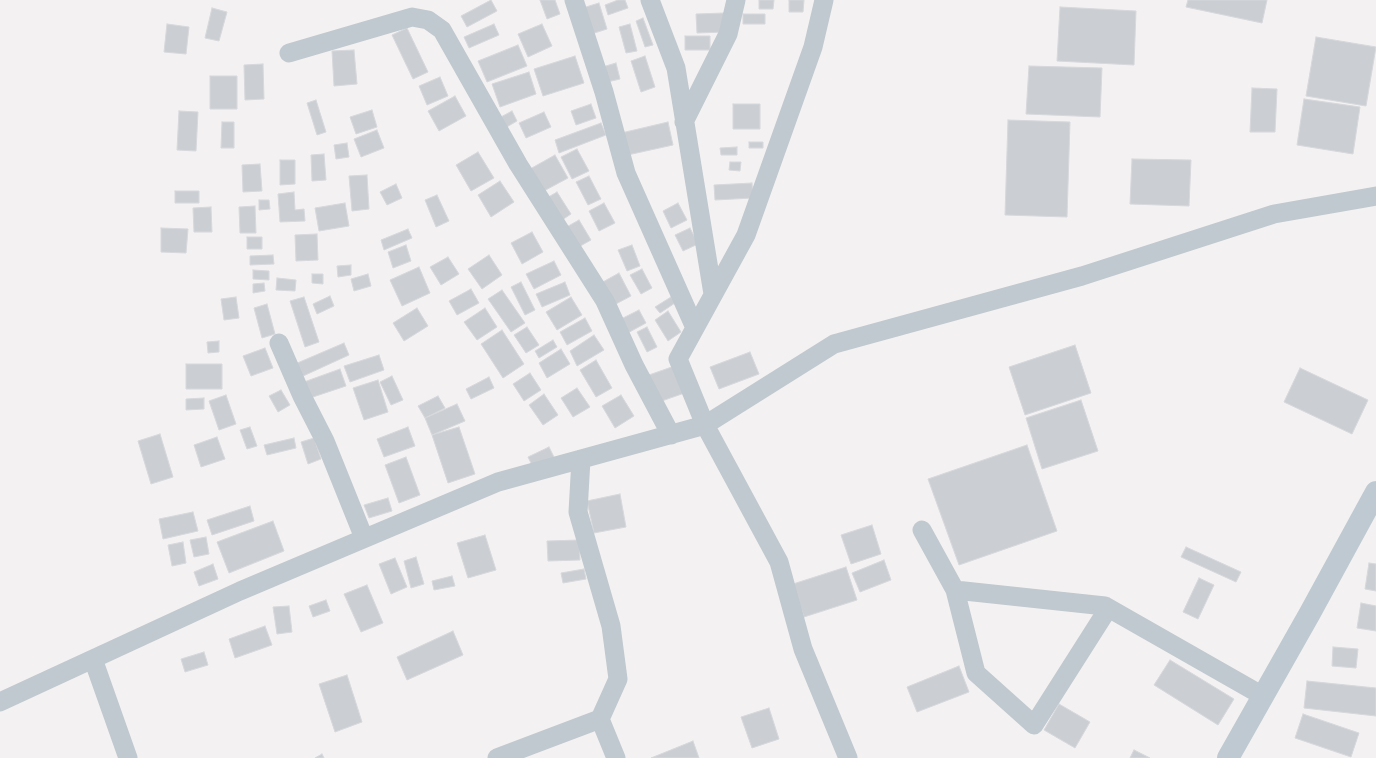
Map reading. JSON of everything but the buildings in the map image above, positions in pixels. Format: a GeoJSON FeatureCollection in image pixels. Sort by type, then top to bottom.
{"type":"FeatureCollection","features":[{"type":"Feature","properties":{"kind":"main road"},"geometry":{"type":"LineString","coordinates":[[1228,758],[1376,492]]}},
{"type":"Feature","properties":{"kind":"street"},"geometry":{"type":"LineString","coordinates":[[574,0],[604,92],[626,173],[695,328]]}},
{"type":"Feature","properties":{"kind":"street"},"geometry":{"type":"LineString","coordinates":[[650,0],[676,68],[713,294]]}},
{"type":"Feature","properties":{"kind":"street"},"geometry":{"type":"LineString","coordinates":[[684,122],[728,34],[736,0]]}},
{"type":"Feature","properties":{"kind":"street"},"geometry":{"type":"LineString","coordinates":[[824,0],[813,47],[746,235],[678,359],[705,425],[779,562],[803,649],[848,758]]}},
{"type":"Feature","properties":{"kind":"street"},"geometry":{"type":"LineString","coordinates":[[289,53],[412,17],[428,20],[442,30],[518,164],[605,301],[634,364],[671,435]]}},
{"type":"Feature","properties":{"kind":"street"},"geometry":{"type":"LineString","coordinates":[[0,702],[240,591],[498,482],[705,425],[834,344],[1082,276],[1274,214],[1376,196]]}},
{"type":"Feature","properties":{"kind":"street"},"geometry":{"type":"LineString","coordinates":[[279,343],[302,396],[325,441],[364,538]]}},
{"type":"Feature","properties":{"kind":"street"},"geometry":{"type":"LineString","coordinates":[[497,758],[600,719],[618,679],[611,626],[578,512],[581,459]]}},
{"type":"Feature","properties":{"kind":"street"},"geometry":{"type":"LineString","coordinates":[[922,530],[955,590],[976,673],[1034,726],[1104,615],[1105,606]]}},
{"type":"Feature","properties":{"kind":"street"},"geometry":{"type":"LineString","coordinates":[[955,590],[1105,606],[1263,696]]}},
{"type":"Feature","properties":{"kind":"street"},"geometry":{"type":"LineString","coordinates":[[93,659],[128,758]]}},
{"type":"Feature","properties":{"kind":"street"},"geometry":{"type":"LineString","coordinates":[[600,719],[616,758]]}}]}
